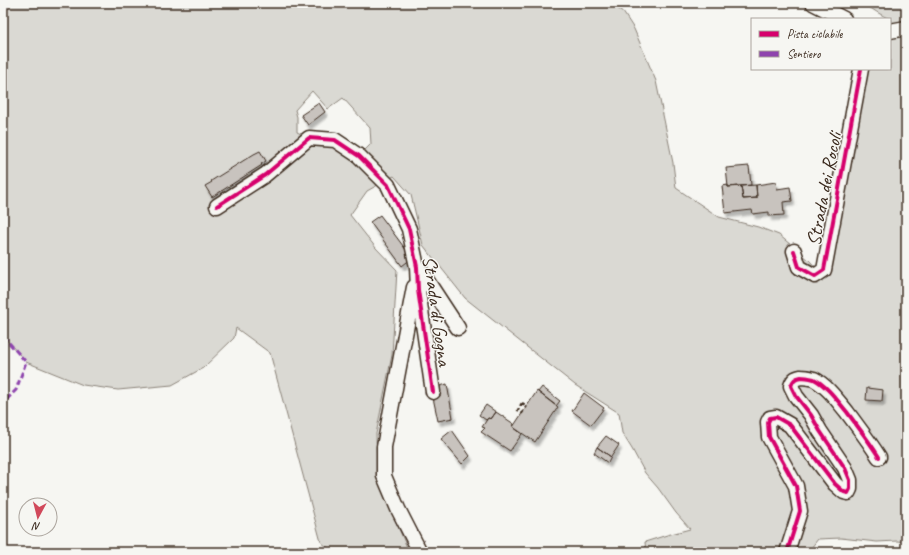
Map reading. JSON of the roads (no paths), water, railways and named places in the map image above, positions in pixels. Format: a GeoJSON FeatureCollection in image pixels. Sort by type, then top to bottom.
{"type":"FeatureCollection","features":[{"type":"Feature","properties":{"kind":"street"},"geometry":{"type":"LineString","coordinates":[[812,3],[842,18]]}},
{"type":"Feature","properties":{"kind":"street"},"geometry":{"type":"LineString","coordinates":[[891,31],[906,28]]}},
{"type":"Feature","properties":{"kind":"street","name":"Strada dei Rocoli"},"geometry":{"type":"LineString","coordinates":[[794,251],[799,266],[815,276],[824,270],[861,70]]}},
{"type":"Feature","properties":{"kind":"street","name":"Strada di Gogna"},"geometry":{"type":"LineString","coordinates":[[217,206],[265,175],[309,138],[335,140],[359,156],[388,185],[409,228],[418,267],[418,290],[433,392]]}},
{"type":"Feature","properties":{"kind":"street","name":"Strada di Gogna"},"geometry":{"type":"LineString","coordinates":[[418,267],[458,328]]}},
{"type":"Feature","properties":{"kind":"street","name":"Strada di Gogna"},"geometry":{"type":"LineString","coordinates":[[418,267],[384,446],[384,476],[420,552]]}},
{"type":"Feature","properties":{"kind":"street"},"geometry":{"type":"LineString","coordinates":[[786,552],[800,511],[796,486],[769,436],[768,422],[770,418],[776,417],[790,425],[834,484],[844,492],[848,493],[850,489],[850,480],[845,468],[811,415],[796,396],[791,386],[792,381],[796,378],[804,377],[813,379],[824,386],[865,435],[879,457]]}}]}
